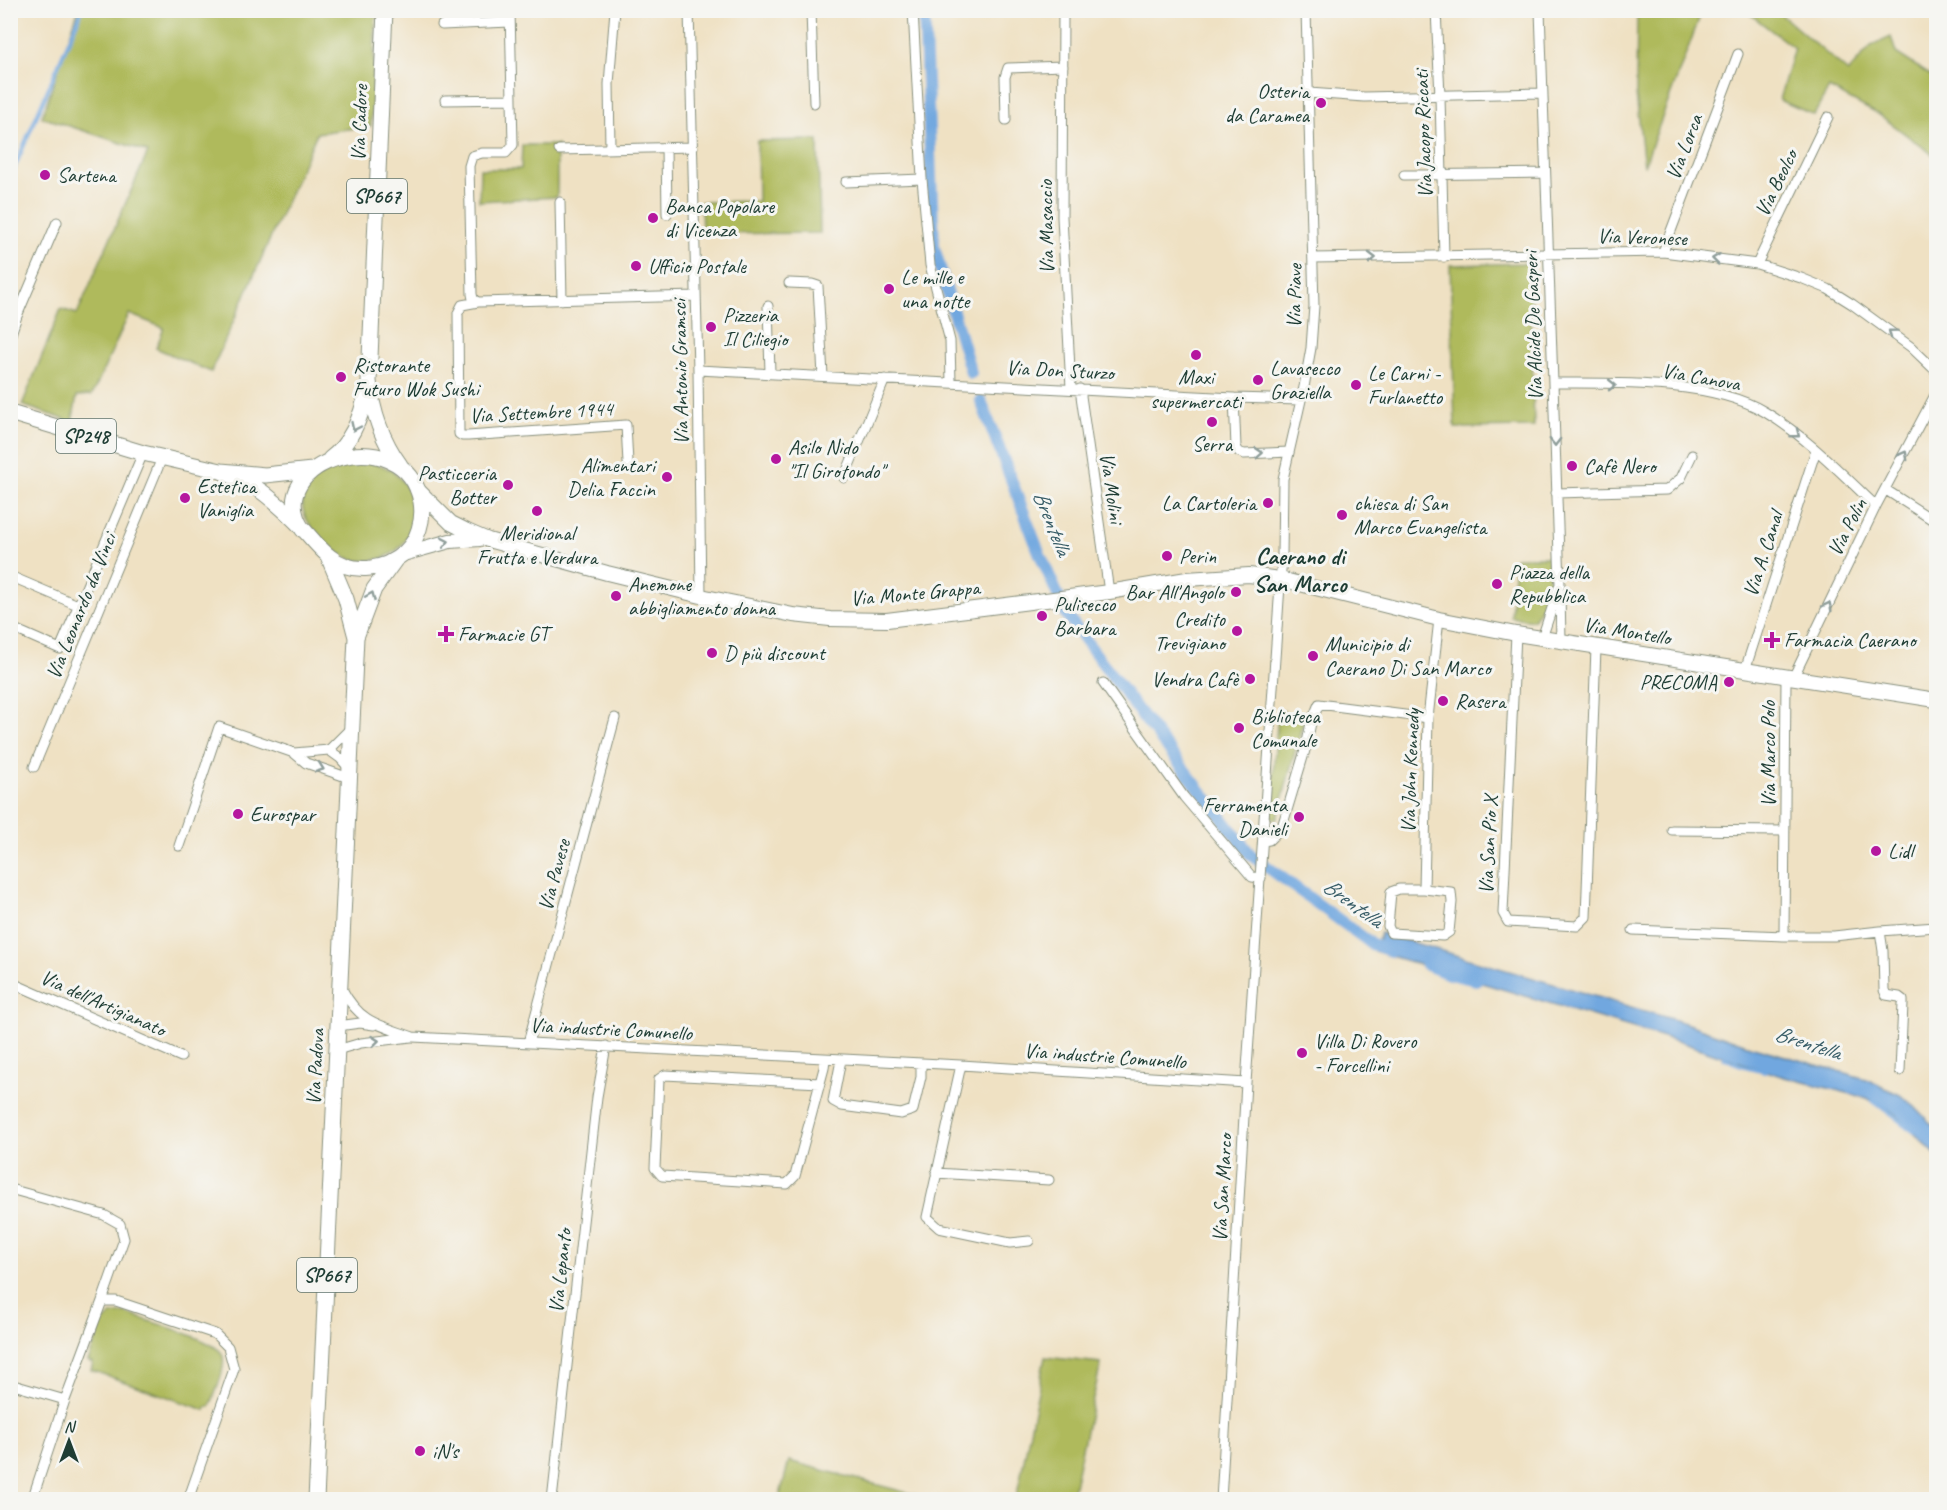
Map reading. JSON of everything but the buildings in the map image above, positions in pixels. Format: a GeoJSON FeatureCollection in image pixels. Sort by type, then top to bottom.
{"type":"FeatureCollection","features":[{"type":"Feature","properties":{"kind":"main road","name":"Via Cadore"},"geometry":{"type":"LineString","coordinates":[[319,466],[342,449],[353,433],[363,407],[369,381],[385,10]]}},
{"type":"Feature","properties":{"kind":"main road","name":"Via Cadore"},"geometry":{"type":"LineString","coordinates":[[369,381],[375,416],[390,450],[402,467]]}},
{"type":"Feature","properties":{"kind":"main road","name":"Via Monte Grappa"},"geometry":{"type":"LineString","coordinates":[[10,413],[143,453],[221,471],[265,475],[319,466],[349,456],[368,454],[387,458],[402,467],[417,489],[452,523],[488,540],[701,596],[793,615],[866,621],[919,617],[1109,592],[1187,579],[1248,575],[1280,579]]}},
{"type":"Feature","properties":{"kind":"main road","name":"Via Monte Grappa"},"geometry":{"type":"LineString","coordinates":[[303,530],[296,515],[294,498],[302,479],[319,466]]}},
{"type":"Feature","properties":{"kind":"main road","name":"Via Monte Grappa"},"geometry":{"type":"LineString","coordinates":[[221,471],[264,494],[328,556],[345,566],[381,567],[399,557],[450,541],[488,540]]}},
{"type":"Feature","properties":{"kind":"main road","name":"Via Monte Grappa"},"geometry":{"type":"LineString","coordinates":[[399,557],[412,545],[421,522],[422,507],[417,489]]}},
{"type":"Feature","properties":{"kind":"main road","name":"Via Padova"},"geometry":{"type":"LineString","coordinates":[[328,556],[345,599],[356,637]]}},
{"type":"Feature","properties":{"kind":"main road","name":"Via Padova"},"geometry":{"type":"LineString","coordinates":[[316,1500],[356,637],[374,589],[399,557]]}},
{"type":"Feature","properties":{"kind":"main road","name":"Via Montello"},"geometry":{"type":"LineString","coordinates":[[1280,579],[1439,619],[1516,634],[1936,700]]}},
{"type":"Feature","properties":{"kind":"street"},"geometry":{"type":"LineString","coordinates":[[510,10],[513,145],[506,153],[472,156],[469,166],[473,299],[478,302],[696,296]]}},
{"type":"Feature","properties":{"kind":"street"},"geometry":{"type":"LineString","coordinates":[[610,148],[609,84],[615,10]]}},
{"type":"Feature","properties":{"kind":"street","name":"Via Antonio Gramsci"},"geometry":{"type":"LineString","coordinates":[[689,10],[699,370],[701,596]]}},
{"type":"Feature","properties":{"kind":"street"},"geometry":{"type":"LineString","coordinates":[[811,10],[813,103]]}},
{"type":"Feature","properties":{"kind":"street"},"geometry":{"type":"LineString","coordinates":[[913,10],[922,179],[930,265],[950,341],[951,382]]}},
{"type":"Feature","properties":{"kind":"street","name":"Via Masaccio"},"geometry":{"type":"LineString","coordinates":[[1063,10],[1062,217],[1075,388]]}},
{"type":"Feature","properties":{"kind":"street","name":"Via Piave"},"geometry":{"type":"LineString","coordinates":[[1263,843],[1280,579],[1283,478],[1311,348],[1314,306],[1306,10]]}},
{"type":"Feature","properties":{"kind":"street","name":"Via Jacopo Riccati"},"geometry":{"type":"LineString","coordinates":[[1436,10],[1444,257]]}},
{"type":"Feature","properties":{"kind":"street","name":"Via Alcide De Gasperi"},"geometry":{"type":"LineString","coordinates":[[1540,10],[1560,584],[1542,638]]}},
{"type":"Feature","properties":{"kind":"street"},"geometry":{"type":"LineString","coordinates":[[442,25],[510,22]]}},
{"type":"Feature","properties":{"kind":"street","name":"Via Lorca"},"geometry":{"type":"LineString","coordinates":[[1663,252],[1738,54]]}},
{"type":"Feature","properties":{"kind":"street"},"geometry":{"type":"LineString","coordinates":[[1006,120],[1005,77],[1008,68],[1063,66]]}},
{"type":"Feature","properties":{"kind":"street"},"geometry":{"type":"LineString","coordinates":[[1309,93],[1364,97],[1543,93]]}},
{"type":"Feature","properties":{"kind":"street"},"geometry":{"type":"LineString","coordinates":[[445,100],[512,99]]}},
{"type":"Feature","properties":{"kind":"street","name":"Via Beolco"},"geometry":{"type":"LineString","coordinates":[[1757,264],[1828,117]]}},
{"type":"Feature","properties":{"kind":"street"},"geometry":{"type":"LineString","coordinates":[[666,147],[667,214]]}},
{"type":"Feature","properties":{"kind":"street"},"geometry":{"type":"LineString","coordinates":[[559,150],[693,147]]}},
{"type":"Feature","properties":{"kind":"street"},"geometry":{"type":"LineString","coordinates":[[1404,176],[1544,173]]}},
{"type":"Feature","properties":{"kind":"street"},"geometry":{"type":"LineString","coordinates":[[846,182],[922,179]]}},
{"type":"Feature","properties":{"kind":"street"},"geometry":{"type":"LineString","coordinates":[[560,202],[562,300]]}},
{"type":"Feature","properties":{"kind":"street"},"geometry":{"type":"LineString","coordinates":[[10,337],[57,222]]}},
{"type":"Feature","properties":{"kind":"street","name":"Via Veronese"},"geometry":{"type":"LineString","coordinates":[[1313,258],[1663,252],[1757,264],[1828,289],[1911,347],[1936,371]]}},
{"type":"Feature","properties":{"kind":"street"},"geometry":{"type":"LineString","coordinates":[[789,283],[818,286],[823,376]]}},
{"type":"Feature","properties":{"kind":"street","name":"Via Settembre 1944"},"geometry":{"type":"LineString","coordinates":[[478,302],[462,304],[458,313],[459,434],[468,436],[626,425],[628,463]]}},
{"type":"Feature","properties":{"kind":"street"},"geometry":{"type":"LineString","coordinates":[[768,306],[770,373]]}},
{"type":"Feature","properties":{"kind":"street","name":"Via Don Sturzo"},"geometry":{"type":"LineString","coordinates":[[699,370],[1300,400]]}},
{"type":"Feature","properties":{"kind":"street"},"geometry":{"type":"LineString","coordinates":[[844,478],[885,379]]}},
{"type":"Feature","properties":{"kind":"street","name":"Via Canova"},"geometry":{"type":"LineString","coordinates":[[1553,384],[1662,387],[1715,393],[1743,401],[1763,411],[1816,450],[1876,506]]}},
{"type":"Feature","properties":{"kind":"street","name":"Via Molini"},"geometry":{"type":"LineString","coordinates":[[1075,388],[1109,592]]}},
{"type":"Feature","properties":{"kind":"street","name":"Via Polin"},"geometry":{"type":"LineString","coordinates":[[1789,677],[1936,393]]}},
{"type":"Feature","properties":{"kind":"street"},"geometry":{"type":"LineString","coordinates":[[1233,398],[1236,447],[1239,452],[1244,454],[1288,452]]}},
{"type":"Feature","properties":{"kind":"street","name":"Via A. Canal"},"geometry":{"type":"LineString","coordinates":[[1745,670],[1816,450]]}},
{"type":"Feature","properties":{"kind":"street"},"geometry":{"type":"LineString","coordinates":[[10,627],[60,649],[143,453]]}},
{"type":"Feature","properties":{"kind":"street"},"geometry":{"type":"LineString","coordinates":[[1556,493],[1667,490],[1681,478],[1692,455]]}},
{"type":"Feature","properties":{"kind":"street","name":"Via Leonardo da Vinci"},"geometry":{"type":"LineString","coordinates":[[34,767],[162,458]]}},
{"type":"Feature","properties":{"kind":"street"},"geometry":{"type":"LineString","coordinates":[[1886,490],[1936,522]]}},
{"type":"Feature","properties":{"kind":"street"},"geometry":{"type":"LineString","coordinates":[[10,576],[80,606]]}},
{"type":"Feature","properties":{"kind":"street"},"geometry":{"type":"LineString","coordinates":[[1560,584],[1561,641]]}},
{"type":"Feature","properties":{"kind":"street","name":"Via John Kennedy"},"geometry":{"type":"LineString","coordinates":[[1424,889],[1428,718],[1439,619]]}},
{"type":"Feature","properties":{"kind":"street","name":"Via San Pio X"},"geometry":{"type":"LineString","coordinates":[[1516,634],[1503,913],[1508,922],[1577,926],[1586,917],[1596,648]]}},
{"type":"Feature","properties":{"kind":"street","name":"Via Marco Polo"},"geometry":{"type":"LineString","coordinates":[[1784,936],[1789,677]]}},
{"type":"Feature","properties":{"kind":"street"},"geometry":{"type":"LineString","coordinates":[[1103,683],[1188,802],[1252,877],[1261,872]]}},
{"type":"Feature","properties":{"kind":"street"},"geometry":{"type":"LineString","coordinates":[[1263,843],[1282,827],[1311,723],[1319,704],[1428,718]]}},
{"type":"Feature","properties":{"kind":"street","name":"Via Pavese"},"geometry":{"type":"LineString","coordinates":[[528,1043],[615,718]]}},
{"type":"Feature","properties":{"kind":"street"},"geometry":{"type":"LineString","coordinates":[[179,846],[219,727],[294,753],[306,763],[349,773]]}},
{"type":"Feature","properties":{"kind":"street"},"geometry":{"type":"LineString","coordinates":[[294,753],[329,750],[352,727]]}},
{"type":"Feature","properties":{"kind":"street"},"geometry":{"type":"LineString","coordinates":[[329,750],[340,758],[349,773]]}},
{"type":"Feature","properties":{"kind":"street","name":"Via Marco Polo"},"geometry":{"type":"LineString","coordinates":[[1672,830],[1785,831]]}},
{"type":"Feature","properties":{"kind":"street","name":"Via San Marco"},"geometry":{"type":"LineString","coordinates":[[1221,1500],[1263,843]]}},
{"type":"Feature","properties":{"kind":"street"},"geometry":{"type":"LineString","coordinates":[[1400,889],[1424,889],[1450,892],[1452,902],[1449,932],[1443,936],[1391,933],[1388,926],[1391,892],[1400,889]]}},
{"type":"Feature","properties":{"kind":"street"},"geometry":{"type":"LineString","coordinates":[[1633,930],[1834,936],[1936,927]]}},
{"type":"Feature","properties":{"kind":"street"},"geometry":{"type":"LineString","coordinates":[[1880,931],[1884,990],[1886,995],[1899,997],[1904,1004],[1900,1071]]}},
{"type":"Feature","properties":{"kind":"street","name":"Via dell'Artigianato"},"geometry":{"type":"LineString","coordinates":[[10,982],[181,1058]]}},
{"type":"Feature","properties":{"kind":"street"},"geometry":{"type":"LineString","coordinates":[[340,984],[350,1003],[362,1017],[382,1026]]}},
{"type":"Feature","properties":{"kind":"street"},"geometry":{"type":"LineString","coordinates":[[338,1026],[360,1023],[382,1026]]}},
{"type":"Feature","properties":{"kind":"street","name":"Via industrie Comunello"},"geometry":{"type":"LineString","coordinates":[[382,1026],[413,1037],[961,1065],[1246,1083]]}},
{"type":"Feature","properties":{"kind":"street"},"geometry":{"type":"LineString","coordinates":[[337,1050],[361,1043],[413,1037]]}},
{"type":"Feature","properties":{"kind":"street","name":"Via Lepanto"},"geometry":{"type":"LineString","coordinates":[[552,1500],[596,1108],[606,1046]]}},
{"type":"Feature","properties":{"kind":"street"},"geometry":{"type":"LineString","coordinates":[[820,1083],[665,1075],[659,1079],[655,1168],[662,1176],[787,1184],[795,1176],[820,1083],[825,1059]]}},
{"type":"Feature","properties":{"kind":"street"},"geometry":{"type":"LineString","coordinates":[[841,1060],[833,1101],[842,1106],[901,1114],[913,1110],[921,1077],[921,1063]]}},
{"type":"Feature","properties":{"kind":"street"},"geometry":{"type":"LineString","coordinates":[[961,1065],[927,1217],[939,1228],[1010,1243],[1029,1241]]}},
{"type":"Feature","properties":{"kind":"street"},"geometry":{"type":"LineString","coordinates":[[936,1173],[1049,1180]]}},
{"type":"Feature","properties":{"kind":"street"},"geometry":{"type":"LineString","coordinates":[[10,1189],[104,1215],[120,1224],[124,1239],[65,1400],[32,1500]]}},
{"type":"Feature","properties":{"kind":"street"},"geometry":{"type":"LineString","coordinates":[[102,1301],[117,1301],[214,1334],[228,1347],[234,1369],[188,1500]]}},
{"type":"Feature","properties":{"kind":"street"},"geometry":{"type":"LineString","coordinates":[[10,1384],[65,1400]]}},
{"type":"Feature","properties":{"kind":"green space"},"geometry":{"type":"Polygon","coordinates":[[[78,11],[376,11],[371,126],[317,133],[211,372],[156,348],[164,328],[129,314],[92,395],[77,396],[72,422],[22,405],[61,309],[77,314],[148,152],[42,117],[78,11]]]}},
{"type":"Feature","properties":{"kind":"green space"},"geometry":{"type":"Polygon","coordinates":[[[1637,11],[1702,11],[1644,166],[1636,94],[1637,11]]]}},
{"type":"Feature","properties":{"kind":"green space"},"geometry":{"type":"Polygon","coordinates":[[[1746,11],[1777,11],[1848,72],[1871,46],[1891,37],[1896,53],[1936,79],[1936,157],[1881,116],[1829,88],[1814,115],[1779,100],[1794,48],[1746,11]]]}},
{"type":"Feature","properties":{"kind":"green space"},"geometry":{"type":"Polygon","coordinates":[[[818,140],[820,233],[702,234],[701,202],[758,201],[757,141],[818,140]]]}},
{"type":"Feature","properties":{"kind":"green space"},"geometry":{"type":"Polygon","coordinates":[[[522,145],[557,145],[557,197],[479,201],[480,169],[521,169],[522,145]]]}},
{"type":"Feature","properties":{"kind":"green space"},"geometry":{"type":"Polygon","coordinates":[[[1530,263],[1534,427],[1455,428],[1450,265],[1530,263]]]}},
{"type":"Feature","properties":{"kind":"green space"},"geometry":{"type":"Polygon","coordinates":[[[361,462],[383,466],[399,477],[409,493],[413,511],[411,529],[402,545],[386,556],[357,561],[335,551],[314,530],[305,516],[302,504],[309,484],[318,477],[339,467],[361,462]]]}},
{"type":"Feature","properties":{"kind":"green space"},"geometry":{"type":"Polygon","coordinates":[[[1515,557],[1549,557],[1548,597],[1533,620],[1511,617],[1515,557]]]}},
{"type":"Feature","properties":{"kind":"green space"},"geometry":{"type":"Polygon","coordinates":[[[1284,711],[1287,716],[1293,718],[1300,712],[1305,715],[1277,819],[1273,819],[1270,814],[1278,713],[1284,711]]]}},
{"type":"Feature","properties":{"kind":"green space"},"geometry":{"type":"Polygon","coordinates":[[[125,1313],[193,1336],[217,1348],[222,1354],[223,1366],[210,1407],[206,1407],[205,1410],[91,1370],[93,1363],[88,1361],[102,1323],[111,1315],[125,1313]]]}},
{"type":"Feature","properties":{"kind":"green space"},"geometry":{"type":"Polygon","coordinates":[[[1045,1357],[1101,1363],[1071,1499],[1016,1499],[1045,1357]]]}},
{"type":"Feature","properties":{"kind":"green space"},"geometry":{"type":"Polygon","coordinates":[[[789,1461],[930,1499],[779,1499],[789,1461]]]}},
{"type":"Feature","properties":{"kind":"water"},"geometry":{"type":"Polygon","coordinates":[[[1381,933],[1685,1023],[1750,1046],[1866,1079],[1900,1095],[1936,1129],[1936,1155],[1896,1115],[1867,1098],[1784,1077],[1677,1041],[1374,951],[1381,933]]]}},
{"type":"Feature","properties":{"kind":"waterway"},"geometry":{"type":"LineString","coordinates":[[10,178],[82,10]]}},
{"type":"Feature","properties":{"kind":"waterway","name":"Brentella"},"geometry":{"type":"LineString","coordinates":[[924,10],[934,247],[971,373]]}},
{"type":"Feature","properties":{"kind":"waterway","name":"Brentella"},"geometry":{"type":"LineString","coordinates":[[981,401],[1039,552],[1066,614],[1133,704],[1250,854],[1372,944],[1391,951]]}},
{"type":"Feature","properties":{"kind":"waterway","name":"Brentella"},"geometry":{"type":"LineString","coordinates":[[1427,965],[1449,974],[1476,980]]}},
{"type":"Feature","properties":{"kind":"waterway"},"geometry":{"type":"LineString","coordinates":[[1724,1058],[1740,1065],[1765,1071]]}},
{"type":"Feature","properties":{"kind":"waterway"},"geometry":{"type":"LineString","coordinates":[[1873,1101],[1913,1131]]}},
{"type":"Feature","properties":{"kind":"place","name":"Osteria da Caramea"},"geometry":{"type":"Point","coordinates":[1321,103]}},
{"type":"Feature","properties":{"kind":"place","name":"Sartena"},"geometry":{"type":"Point","coordinates":[45,175]}},
{"type":"Feature","properties":{"kind":"place","name":"Banca Popolare di Vicenza"},"geometry":{"type":"Point","coordinates":[653,218]}},
{"type":"Feature","properties":{"kind":"place","name":"Ufficio Postale"},"geometry":{"type":"Point","coordinates":[636,266]}},
{"type":"Feature","properties":{"kind":"place","name":"Le mille e una notte"},"geometry":{"type":"Point","coordinates":[889,289]}},
{"type":"Feature","properties":{"kind":"place","name":"Pizzeria Il Ciliegio"},"geometry":{"type":"Point","coordinates":[711,327]}},
{"type":"Feature","properties":{"kind":"place","name":"Maxi supermercati"},"geometry":{"type":"Point","coordinates":[1196,355]}},
{"type":"Feature","properties":{"kind":"place","name":"Ristorante Futuro Wok Sushi"},"geometry":{"type":"Point","coordinates":[341,377]}},
{"type":"Feature","properties":{"kind":"place","name":"Lavasecco Graziella"},"geometry":{"type":"Point","coordinates":[1258,380]}},
{"type":"Feature","properties":{"kind":"place","name":"Le Carni - Furlanetto"},"geometry":{"type":"Point","coordinates":[1356,385]}},
{"type":"Feature","properties":{"kind":"place","name":"Serra"},"geometry":{"type":"Point","coordinates":[1212,422]}},
{"type":"Feature","properties":{"kind":"place","name":"Asilo Nido \"Il Girotondo\""},"geometry":{"type":"Point","coordinates":[776,459]}},
{"type":"Feature","properties":{"kind":"place","name":"Cafè Nero"},"geometry":{"type":"Point","coordinates":[1572,466]}},
{"type":"Feature","properties":{"kind":"place","name":"Alimentari Delia Faccin"},"geometry":{"type":"Point","coordinates":[667,477]}},
{"type":"Feature","properties":{"kind":"place","name":"Pasticceria Botter"},"geometry":{"type":"Point","coordinates":[508,485]}},
{"type":"Feature","properties":{"kind":"place","name":"Estetica Vaniglia"},"geometry":{"type":"Point","coordinates":[185,498]}},
{"type":"Feature","properties":{"kind":"place","name":"La Cartoleria"},"geometry":{"type":"Point","coordinates":[1268,503]}},
{"type":"Feature","properties":{"kind":"place","name":"Meridional Frutta e Verdura"},"geometry":{"type":"Point","coordinates":[537,511]}},
{"type":"Feature","properties":{"kind":"place","name":"chiesa di San Marco Evangelista"},"geometry":{"type":"Point","coordinates":[1342,515]}},
{"type":"Feature","properties":{"kind":"place","name":"Perin"},"geometry":{"type":"Point","coordinates":[1167,556]}},
{"type":"Feature","properties":{"kind":"place","name":"Piazza della Repubblica"},"geometry":{"type":"Point","coordinates":[1497,584]}},
{"type":"Feature","properties":{"kind":"place","name":"Bar All'Angolo"},"geometry":{"type":"Point","coordinates":[1236,592]}},
{"type":"Feature","properties":{"kind":"place","name":"Anemone abbigliamento donna"},"geometry":{"type":"Point","coordinates":[616,596]}},
{"type":"Feature","properties":{"kind":"place","name":"Pulisecco Barbara"},"geometry":{"type":"Point","coordinates":[1042,616]}},
{"type":"Feature","properties":{"kind":"place","name":"Credito Trevigiano"},"geometry":{"type":"Point","coordinates":[1237,631]}},
{"type":"Feature","properties":{"kind":"place","name":"Farmacie GT"},"geometry":{"type":"Point","coordinates":[446,634]}},
{"type":"Feature","properties":{"kind":"place","name":"Farmacia Caerano"},"geometry":{"type":"Point","coordinates":[1772,640]}},
{"type":"Feature","properties":{"kind":"place","name":"D più discount"},"geometry":{"type":"Point","coordinates":[712,653]}},
{"type":"Feature","properties":{"kind":"place","name":"Municipio di Caerano Di San Marco"},"geometry":{"type":"Point","coordinates":[1313,656]}},
{"type":"Feature","properties":{"kind":"place","name":"Vendra Cafè"},"geometry":{"type":"Point","coordinates":[1250,679]}},
{"type":"Feature","properties":{"kind":"place","name":"PRECOMA"},"geometry":{"type":"Point","coordinates":[1729,682]}},
{"type":"Feature","properties":{"kind":"place","name":"Rasera"},"geometry":{"type":"Point","coordinates":[1443,701]}},
{"type":"Feature","properties":{"kind":"place","name":"Biblioteca Comunale"},"geometry":{"type":"Point","coordinates":[1239,728]}},
{"type":"Feature","properties":{"kind":"place","name":"Eurospar"},"geometry":{"type":"Point","coordinates":[238,814]}},
{"type":"Feature","properties":{"kind":"place","name":"Ferramenta Danieli"},"geometry":{"type":"Point","coordinates":[1299,817]}},
{"type":"Feature","properties":{"kind":"place","name":"Lidl"},"geometry":{"type":"Point","coordinates":[1876,851]}},
{"type":"Feature","properties":{"kind":"place","name":"Villa Di Rovero - Forcellini"},"geometry":{"type":"Point","coordinates":[1302,1053]}},
{"type":"Feature","properties":{"kind":"place","name":"iN's"},"geometry":{"type":"Point","coordinates":[420,1451]}},
{"type":"Feature","properties":{"kind":"district","name":"Caerano di San Marco"},"geometry":{"type":"Point","coordinates":[1300,570]}}]}
